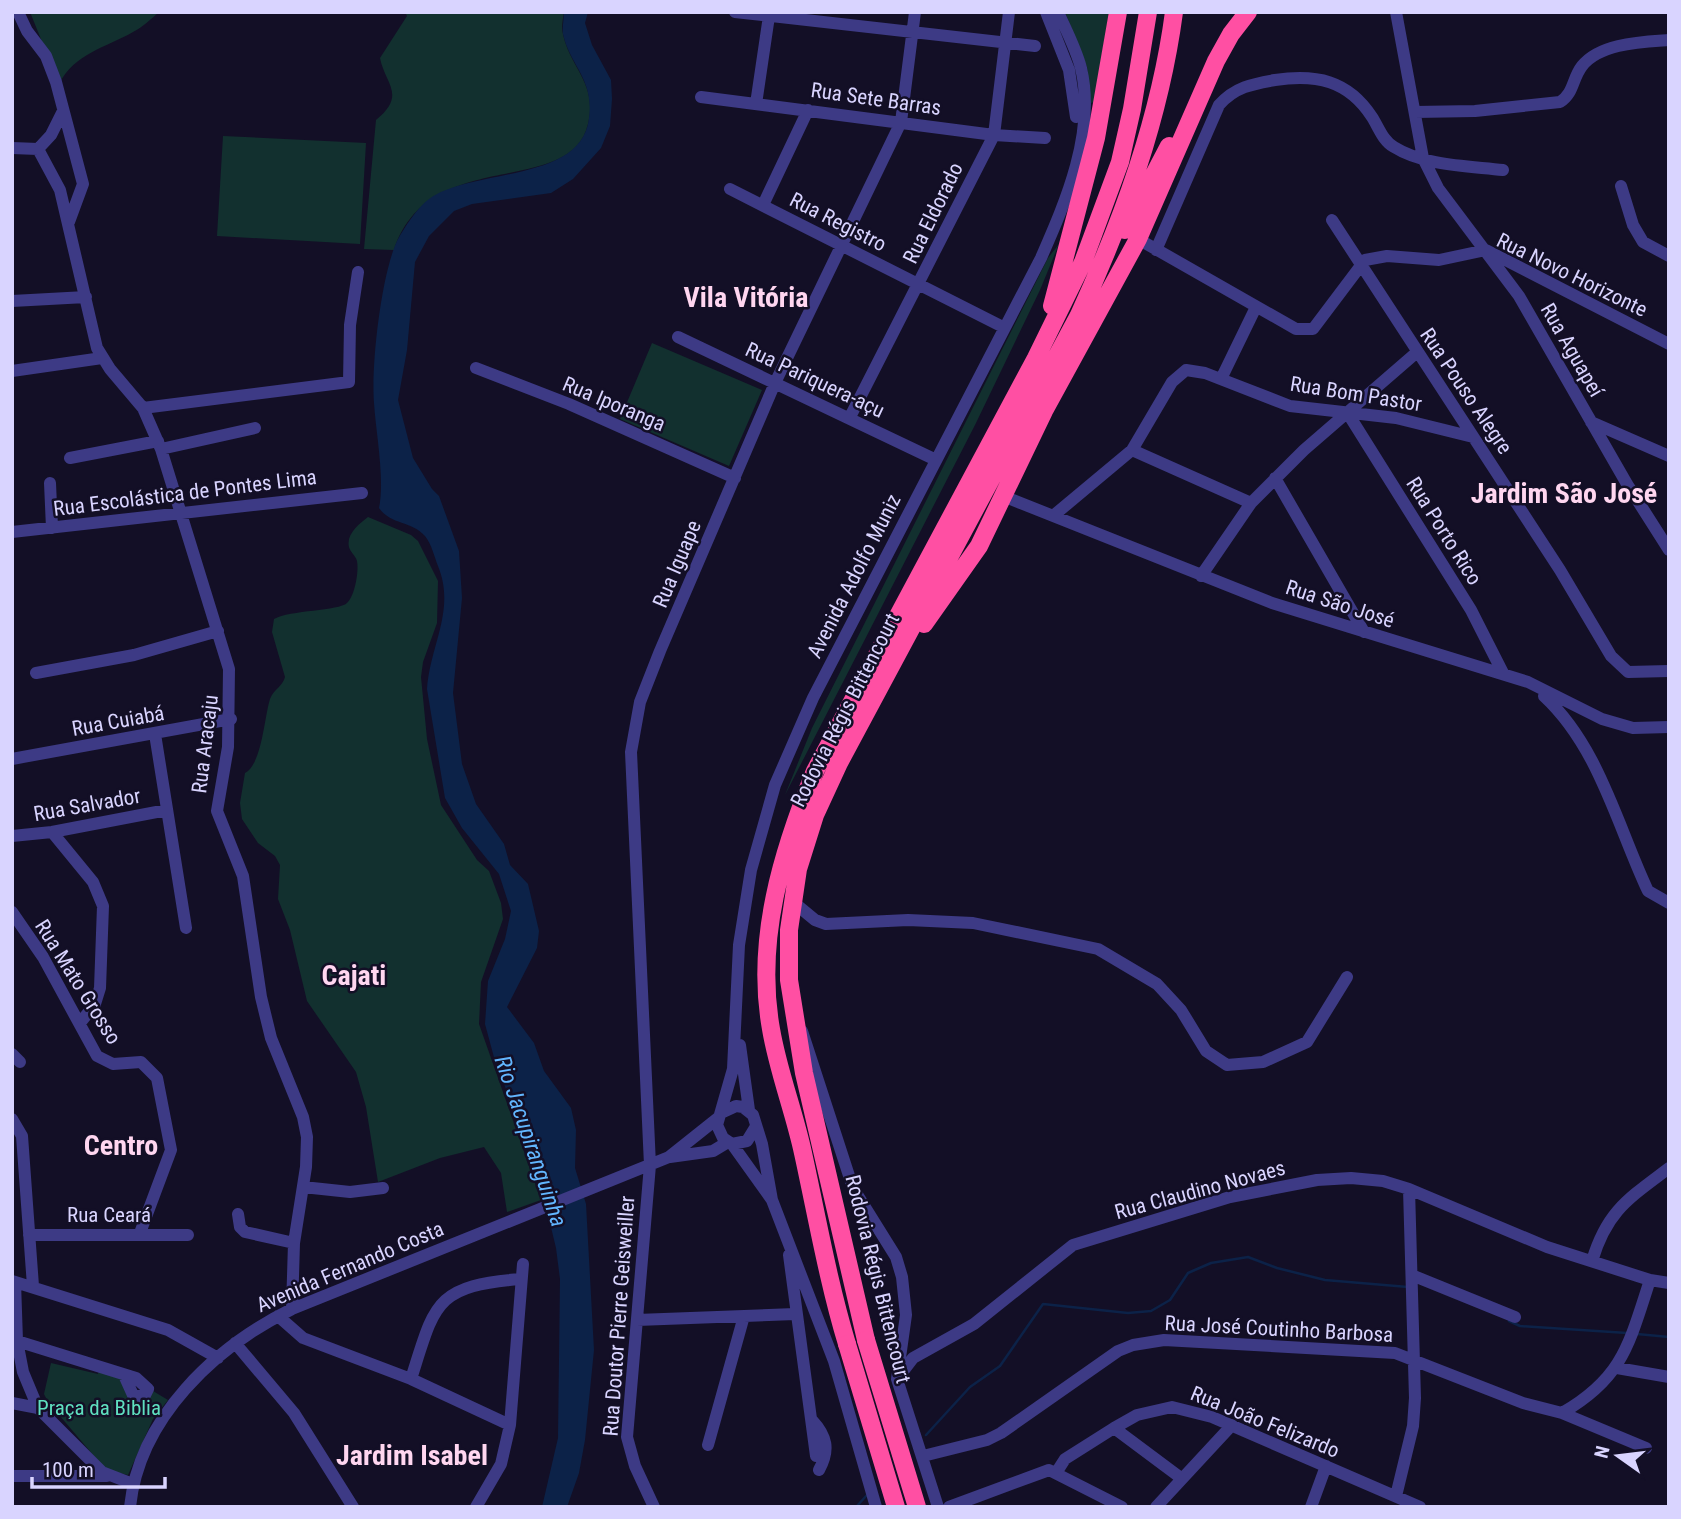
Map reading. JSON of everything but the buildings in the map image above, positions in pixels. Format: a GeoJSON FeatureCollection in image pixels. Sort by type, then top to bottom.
{"type":"FeatureCollection","features":[{"type":"Feature","properties":{"kind":"highway"},"geometry":{"type":"LineString","coordinates":[[1036,358],[1058,286],[1096,138],[1118,12]]}},
{"type":"Feature","properties":{"kind":"highway","name":"Rodovia Régis Bittencourt"},"geometry":{"type":"LineString","coordinates":[[896,1507],[827,1275],[802,1149],[771,1028],[765,979],[778,879],[791,830],[815,771],[1036,358],[1083,262],[1120,162],[1148,12]]}},
{"type":"Feature","properties":{"kind":"highway","name":"Rodovia Régis Bittencourt"},"geometry":{"type":"LineString","coordinates":[[918,1507],[866,1340],[791,1006],[789,930],[792,901],[798,869],[815,815],[890,668],[1079,315],[1105,258],[1150,132],[1174,12]]}},
{"type":"Feature","properties":{"kind":"highway"},"geometry":{"type":"LineString","coordinates":[[1105,258],[1125,232],[1231,34],[1248,12]]}},
{"type":"Feature","properties":{"kind":"highway"},"geometry":{"type":"LineString","coordinates":[[890,668],[962,573],[1044,411],[1138,239],[1201,92]]}},
{"type":"Feature","properties":{"kind":"street"},"geometry":{"type":"LineString","coordinates":[[18,12],[27,32],[46,56],[83,184],[69,222]]}},
{"type":"Feature","properties":{"kind":"street"},"geometry":{"type":"LineString","coordinates":[[735,12],[1034,46]]}},
{"type":"Feature","properties":{"kind":"street","name":"Rua Iguape"},"geometry":{"type":"LineString","coordinates":[[650,1165],[631,751],[645,689],[775,383],[901,122],[915,12]]}},
{"type":"Feature","properties":{"kind":"street","name":"Rua Eldorado"},"geometry":{"type":"LineString","coordinates":[[850,417],[993,135],[1009,12]]}},
{"type":"Feature","properties":{"kind":"street","name":"Avenida Adolfo Muniz"},"geometry":{"type":"LineString","coordinates":[[1046,12],[1059,41],[1074,92],[1077,159]]}},
{"type":"Feature","properties":{"kind":"street","name":"Avenida Adolfo Muniz"},"geometry":{"type":"LineString","coordinates":[[737,1031],[735,995],[744,901],[763,821],[775,785],[813,698],[1050,236],[1077,159],[1083,80],[1058,12]]}},
{"type":"Feature","properties":{"kind":"street","name":"Rua Aguapeí"},"geometry":{"type":"LineString","coordinates":[[1396,12],[1423,158],[1438,188],[1519,296],[1669,550]]}},
{"type":"Feature","properties":{"kind":"street"},"geometry":{"type":"LineString","coordinates":[[756,104],[769,16]]}},
{"type":"Feature","properties":{"kind":"street"},"geometry":{"type":"LineString","coordinates":[[1415,113],[1546,105],[1569,96],[1581,67],[1600,52],[1669,40]]}},
{"type":"Feature","properties":{"kind":"street"},"geometry":{"type":"LineString","coordinates":[[1156,250],[1188,182],[1213,116],[1226,96],[1237,88],[1292,78],[1327,79],[1341,85],[1357,99],[1394,148],[1423,158],[1503,170]]}},
{"type":"Feature","properties":{"kind":"street","name":"Rua Sete Barras"},"geometry":{"type":"LineString","coordinates":[[701,97],[993,135],[1045,138]]}},
{"type":"Feature","properties":{"kind":"street"},"geometry":{"type":"LineString","coordinates":[[763,205],[808,110]]}},
{"type":"Feature","properties":{"kind":"street"},"geometry":{"type":"LineString","coordinates":[[12,148],[38,149],[51,135],[62,113]]}},
{"type":"Feature","properties":{"kind":"street","name":"Rua Aracaju"},"geometry":{"type":"LineString","coordinates":[[38,149],[60,190],[91,326],[102,358],[143,408],[160,445],[229,669],[231,719],[218,811],[243,876],[261,997],[271,1038],[306,1128],[307,1156],[294,1243],[292,1309]]}},
{"type":"Feature","properties":{"kind":"street"},"geometry":{"type":"LineString","coordinates":[[1621,186],[1633,225],[1643,242],[1669,256]]}},
{"type":"Feature","properties":{"kind":"street","name":"Rua Registro"},"geometry":{"type":"LineString","coordinates":[[730,189],[1003,327]]}},
{"type":"Feature","properties":{"kind":"street","name":"Rua Pouso Alegre"},"geometry":{"type":"LineString","coordinates":[[1332,220],[1416,353],[1560,570],[1611,656],[1628,672],[1637,674],[1669,671]]}},
{"type":"Feature","properties":{"kind":"street"},"geometry":{"type":"LineString","coordinates":[[1138,239],[1296,329],[1313,329],[1360,263]]}},
{"type":"Feature","properties":{"kind":"street","name":"Rua Novo Horizonte"},"geometry":{"type":"LineString","coordinates":[[1360,263],[1387,256],[1439,260],[1486,250],[1669,344]]}},
{"type":"Feature","properties":{"kind":"street"},"geometry":{"type":"LineString","coordinates":[[143,408],[349,382],[349,337],[358,272]]}},
{"type":"Feature","properties":{"kind":"street"},"geometry":{"type":"LineString","coordinates":[[12,301],[86,297]]}},
{"type":"Feature","properties":{"kind":"street"},"geometry":{"type":"LineString","coordinates":[[1221,379],[1256,307]]}},
{"type":"Feature","properties":{"kind":"street","name":"Rua Pariquera-açu"},"geometry":{"type":"LineString","coordinates":[[678,337],[850,417],[934,460]]}},
{"type":"Feature","properties":{"kind":"street"},"geometry":{"type":"LineString","coordinates":[[1202,576],[1251,503],[1347,412],[1416,353]]}},
{"type":"Feature","properties":{"kind":"street"},"geometry":{"type":"LineString","coordinates":[[12,370],[102,358]]}},
{"type":"Feature","properties":{"kind":"street","name":"Rua Iporanga"},"geometry":{"type":"LineString","coordinates":[[476,368],[569,404],[735,478]]}},
{"type":"Feature","properties":{"kind":"street","name":"Rua Bom Pastor"},"geometry":{"type":"LineString","coordinates":[[1053,516],[1132,450],[1180,374],[1194,370],[1290,405],[1421,422],[1473,437]]}},
{"type":"Feature","properties":{"kind":"street","name":"Rua Porto Rico"},"geometry":{"type":"LineString","coordinates":[[1347,412],[1471,610],[1503,673]]}},
{"type":"Feature","properties":{"kind":"street"},"geometry":{"type":"LineString","coordinates":[[1591,422],[1669,456]]}},
{"type":"Feature","properties":{"kind":"street"},"geometry":{"type":"LineString","coordinates":[[70,458],[255,428]]}},
{"type":"Feature","properties":{"kind":"street"},"geometry":{"type":"LineString","coordinates":[[1132,450],[1251,503]]}},
{"type":"Feature","properties":{"kind":"street"},"geometry":{"type":"LineString","coordinates":[[1275,478],[1364,632]]}},
{"type":"Feature","properties":{"kind":"street"},"geometry":{"type":"LineString","coordinates":[[50,483],[52,528]]}},
{"type":"Feature","properties":{"kind":"street","name":"Rua Escolástica de Pontes Lima"},"geometry":{"type":"LineString","coordinates":[[12,532],[362,492]]}},
{"type":"Feature","properties":{"kind":"street","name":"Rua São José"},"geometry":{"type":"LineString","coordinates":[[1003,496],[1202,576],[1364,632],[1528,682],[1602,719],[1633,728],[1669,727]]}},
{"type":"Feature","properties":{"kind":"street"},"geometry":{"type":"LineString","coordinates":[[36,673],[134,655],[218,631]]}},
{"type":"Feature","properties":{"kind":"street"},"geometry":{"type":"LineString","coordinates":[[1528,682],[1574,727],[1590,754],[1648,891],[1669,903]]}},
{"type":"Feature","properties":{"kind":"street","name":"Rua Cuiabá"},"geometry":{"type":"LineString","coordinates":[[12,759],[231,719]]}},
{"type":"Feature","properties":{"kind":"street"},"geometry":{"type":"LineString","coordinates":[[155,734],[186,928]]}},
{"type":"Feature","properties":{"kind":"street","name":"Rua Salvador"},"geometry":{"type":"LineString","coordinates":[[12,836],[51,832],[167,810]]}},
{"type":"Feature","properties":{"kind":"street"},"geometry":{"type":"LineString","coordinates":[[51,832],[93,883],[103,906],[100,988],[95,1004],[80,1023]]}},
{"type":"Feature","properties":{"kind":"street"},"geometry":{"type":"LineString","coordinates":[[792,901],[815,920],[827,924],[908,920],[973,923],[1098,949],[1157,984],[1181,1010],[1206,1051],[1227,1065],[1263,1062],[1307,1042],[1347,977]]}},
{"type":"Feature","properties":{"kind":"street","name":"Rua Mato Grosso"},"geometry":{"type":"LineString","coordinates":[[12,912],[43,957],[97,1056],[113,1064],[141,1062],[158,1079],[171,1150],[140,1233]]}},
{"type":"Feature","properties":{"kind":"street"},"geometry":{"type":"LineString","coordinates":[[791,1006],[808,1044],[853,1188],[896,1257],[902,1277],[906,1315],[897,1379],[938,1507]]}},
{"type":"Feature","properties":{"kind":"street"},"geometry":{"type":"LineString","coordinates":[[737,1031],[749,1111],[762,1144],[772,1200],[819,1318],[876,1507]]}},
{"type":"Feature","properties":{"kind":"street"},"geometry":{"type":"LineString","coordinates":[[737,1031],[733,1069],[720,1115],[719,1132],[772,1200]]}},
{"type":"Feature","properties":{"kind":"street"},"geometry":{"type":"LineString","coordinates":[[720,1115],[736,1106],[749,1111]]}},
{"type":"Feature","properties":{"kind":"street","name":"Avenida Fernando Costa"},"geometry":{"type":"LineString","coordinates":[[670,1157],[720,1115]]}},
{"type":"Feature","properties":{"kind":"street"},"geometry":{"type":"LineString","coordinates":[[12,1119],[22,1136],[33,1286]]}},
{"type":"Feature","properties":{"kind":"street"},"geometry":{"type":"LineString","coordinates":[[730,1143],[747,1141],[755,1128]]}},
{"type":"Feature","properties":{"kind":"street","name":"Avenida Fernando Costa"},"geometry":{"type":"LineString","coordinates":[[130,1507],[137,1467],[159,1423],[235,1343],[278,1316],[617,1177],[670,1157],[713,1151],[730,1143]]}},
{"type":"Feature","properties":{"kind":"street","name":"Rua Doutor Pierre Geisweiller"},"geometry":{"type":"LineString","coordinates":[[650,1165],[627,1437],[635,1466],[654,1507]]}},
{"type":"Feature","properties":{"kind":"street"},"geometry":{"type":"LineString","coordinates":[[1592,1261],[1600,1234],[1615,1211],[1669,1168]]}},
{"type":"Feature","properties":{"kind":"street","name":"Rua Claudino Novaes"},"geometry":{"type":"LineString","coordinates":[[897,1379],[922,1352],[984,1317],[1073,1245],[1230,1197],[1306,1182],[1351,1178],[1383,1181],[1409,1189],[1547,1247],[1650,1280],[1669,1283]]}},
{"type":"Feature","properties":{"kind":"street"},"geometry":{"type":"LineString","coordinates":[[303,1187],[350,1192],[383,1188]]}},
{"type":"Feature","properties":{"kind":"street"},"geometry":{"type":"LineString","coordinates":[[1396,1496],[1413,1426],[1414,1283],[1409,1189]]}},
{"type":"Feature","properties":{"kind":"street"},"geometry":{"type":"LineString","coordinates":[[238,1214],[240,1227],[244,1232],[294,1243]]}},
{"type":"Feature","properties":{"kind":"street","name":"Rua Ceará"},"geometry":{"type":"LineString","coordinates":[[29,1235],[188,1235]]}},
{"type":"Feature","properties":{"kind":"street"},"geometry":{"type":"LineString","coordinates":[[787,1237],[795,1314],[812,1420],[821,1429],[827,1445],[818,1463]]}},
{"type":"Feature","properties":{"kind":"street"},"geometry":{"type":"LineString","coordinates":[[476,1507],[501,1464],[510,1425],[523,1264]]}},
{"type":"Feature","properties":{"kind":"street"},"geometry":{"type":"LineString","coordinates":[[411,1379],[431,1316],[438,1306],[465,1289],[485,1282],[520,1279]]}},
{"type":"Feature","properties":{"kind":"street"},"geometry":{"type":"LineString","coordinates":[[1562,1413],[1600,1388],[1617,1368],[1650,1280]]}},
{"type":"Feature","properties":{"kind":"street"},"geometry":{"type":"LineString","coordinates":[[107,1476],[38,1408],[23,1372],[13,1324],[14,1281],[168,1330],[218,1359]]}},
{"type":"Feature","properties":{"kind":"street"},"geometry":{"type":"LineString","coordinates":[[1414,1283],[1515,1317]]}},
{"type":"Feature","properties":{"kind":"street"},"geometry":{"type":"LineString","coordinates":[[637,1320],[795,1314]]}},
{"type":"Feature","properties":{"kind":"street"},"geometry":{"type":"LineString","coordinates":[[278,1316],[303,1338],[411,1379],[510,1425]]}},
{"type":"Feature","properties":{"kind":"street"},"geometry":{"type":"LineString","coordinates":[[708,1445],[744,1316]]}},
{"type":"Feature","properties":{"kind":"street","name":"Rua José Coutinho Barbosa"},"geometry":{"type":"LineString","coordinates":[[923,1456],[1001,1433],[1073,1380],[1133,1345],[1164,1340],[1291,1345],[1384,1352],[1415,1358],[1493,1392],[1562,1413],[1646,1448]]}},
{"type":"Feature","properties":{"kind":"street"},"geometry":{"type":"LineString","coordinates":[[17,1341],[124,1375]]}},
{"type":"Feature","properties":{"kind":"street"},"geometry":{"type":"LineString","coordinates":[[235,1343],[294,1413],[353,1507]]}},
{"type":"Feature","properties":{"kind":"street"},"geometry":{"type":"LineString","coordinates":[[1617,1368],[1669,1377]]}},
{"type":"Feature","properties":{"kind":"street"},"geometry":{"type":"LineString","coordinates":[[844,1396],[897,1379]]}},
{"type":"Feature","properties":{"kind":"street"},"geometry":{"type":"LineString","coordinates":[[12,1403],[38,1408]]}},
{"type":"Feature","properties":{"kind":"street","name":"Rua João Felizardo"},"geometry":{"type":"LineString","coordinates":[[1056,1473],[1065,1459],[1114,1428],[1137,1415],[1172,1407],[1189,1409],[1232,1425],[1420,1507]]}},
{"type":"Feature","properties":{"kind":"street"},"geometry":{"type":"LineString","coordinates":[[855,1431],[908,1416]]}},
{"type":"Feature","properties":{"kind":"street"},"geometry":{"type":"LineString","coordinates":[[1156,1507],[1232,1425]]}},
{"type":"Feature","properties":{"kind":"street"},"geometry":{"type":"LineString","coordinates":[[1114,1428],[1181,1478]]}},
{"type":"Feature","properties":{"kind":"street"},"geometry":{"type":"LineString","coordinates":[[1311,1507],[1326,1466]]}},
{"type":"Feature","properties":{"kind":"street"},"geometry":{"type":"LineString","coordinates":[[949,1507],[1043,1471],[1056,1473],[1122,1507]]}},
{"type":"Feature","properties":{"kind":"street"},"geometry":{"type":"LineString","coordinates":[[12,1476],[107,1476],[133,1485]]}},
{"type":"Feature","properties":{"kind":"green space"},"geometry":{"type":"Polygon","coordinates":[[[30,12],[159,12],[137,30],[82,58],[73,65],[59,84],[30,12]]]}},
{"type":"Feature","properties":{"kind":"green space"},"geometry":{"type":"Polygon","coordinates":[[[405,12],[564,12],[562,29],[566,46],[589,98],[588,124],[576,147],[555,160],[466,183],[436,196],[411,217],[394,250],[364,249],[376,120],[385,111],[392,96],[392,89],[380,58],[407,16],[405,12]]]}},
{"type":"Feature","properties":{"kind":"green space"},"geometry":{"type":"Polygon","coordinates":[[[1065,12],[1109,12],[1094,102],[1091,103],[1087,67],[1065,12]]]}},
{"type":"Feature","properties":{"kind":"green space"},"geometry":{"type":"Polygon","coordinates":[[[223,136],[366,143],[360,244],[217,236],[223,136]]]}},
{"type":"Feature","properties":{"kind":"green space"},"geometry":{"type":"Polygon","coordinates":[[[1059,244],[1040,290],[975,425],[785,795],[812,728],[1048,258],[1059,244]]]}},
{"type":"Feature","properties":{"kind":"green space"},"geometry":{"type":"Polygon","coordinates":[[[652,343],[762,390],[729,466],[620,419],[652,343]]]}},
{"type":"Feature","properties":{"kind":"green space"},"geometry":{"type":"Polygon","coordinates":[[[368,517],[411,535],[418,541],[438,581],[437,623],[423,662],[421,677],[427,739],[441,805],[477,860],[489,871],[501,903],[503,919],[481,982],[479,1024],[541,1200],[507,1212],[501,1173],[484,1147],[440,1158],[378,1182],[366,1107],[356,1072],[307,1001],[290,930],[278,899],[280,865],[275,856],[258,843],[242,819],[240,803],[245,773],[251,768],[259,751],[270,699],[285,677],[272,632],[274,619],[342,606],[350,600],[357,565],[349,547],[349,538],[368,517]]]}},
{"type":"Feature","properties":{"kind":"green space","name":"Praça da Biblia"},"geometry":{"type":"Polygon","coordinates":[[[51,1363],[98,1374],[99,1369],[123,1378],[131,1399],[142,1406],[153,1391],[168,1400],[153,1419],[128,1475],[106,1470],[48,1402],[44,1394],[51,1363]]]}},
{"type":"Feature","properties":{"kind":"water","name":"Rio Jacupiranguinha"},"geometry":{"type":"Polygon","coordinates":[[[588,12],[585,23],[592,45],[611,80],[610,126],[601,148],[573,179],[551,193],[472,204],[454,211],[429,236],[415,262],[407,350],[398,400],[413,458],[439,496],[459,551],[462,598],[453,693],[462,764],[476,804],[504,844],[510,865],[528,884],[539,931],[537,948],[507,1007],[534,1043],[544,1071],[571,1108],[576,1130],[575,1168],[586,1204],[594,1350],[585,1440],[579,1473],[567,1507],[542,1507],[558,1438],[560,1279],[556,1248],[537,1169],[495,1061],[485,1024],[488,981],[505,939],[511,911],[499,874],[462,828],[445,798],[427,689],[443,613],[443,582],[425,536],[389,517],[379,508],[381,470],[373,387],[378,321],[386,276],[397,241],[411,218],[429,199],[448,189],[547,164],[567,154],[582,139],[589,118],[588,92],[566,45],[563,29],[564,13],[588,12]]]}},
{"type":"Feature","properties":{"kind":"waterway"},"geometry":{"type":"LineString","coordinates":[[926,1435],[970,1387],[1000,1366],[1043,1304],[1128,1313],[1151,1311],[1170,1300],[1188,1273],[1211,1263],[1248,1257],[1277,1268],[1325,1280],[1408,1287]]}},
{"type":"Feature","properties":{"kind":"waterway"},"geometry":{"type":"LineString","coordinates":[[1509,1321],[1520,1326],[1627,1333]]}},
{"type":"Feature","properties":{"kind":"waterway"},"geometry":{"type":"LineString","coordinates":[[1637,1334],[1669,1337]]}},
{"type":"Feature","properties":{"kind":"waterway"},"geometry":{"type":"LineString","coordinates":[[856,1507],[867,1495]]}},
{"type":"Feature","properties":{"kind":"district","name":"Vila Vitória"},"geometry":{"type":"Point","coordinates":[746,297]}},
{"type":"Feature","properties":{"kind":"district","name":"Jardim São José"},"geometry":{"type":"Point","coordinates":[1564,493]}},
{"type":"Feature","properties":{"kind":"district","name":"Cajati"},"geometry":{"type":"Point","coordinates":[354,975]}},
{"type":"Feature","properties":{"kind":"district","name":"Centro"},"geometry":{"type":"Point","coordinates":[121,1145]}},
{"type":"Feature","properties":{"kind":"district","name":"Jardim Isabel"},"geometry":{"type":"Point","coordinates":[412,1455]}}]}
